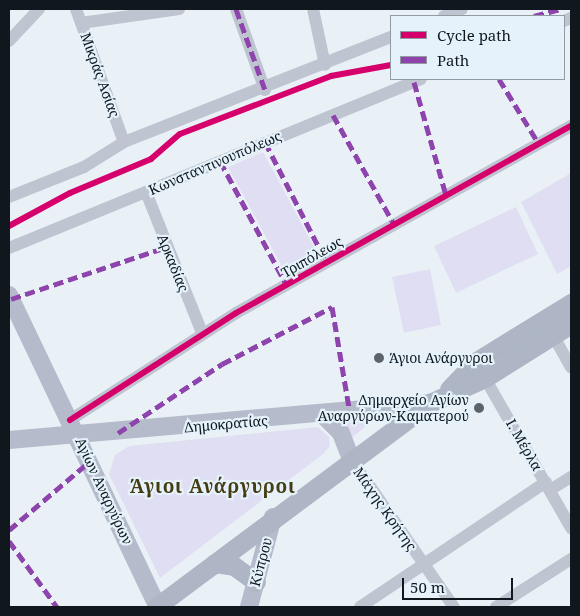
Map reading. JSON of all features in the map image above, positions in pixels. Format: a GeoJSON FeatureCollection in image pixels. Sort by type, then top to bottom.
{"type":"FeatureCollection","features":[{"type":"Feature","properties":{"kind":"main road","name":"Αγίων Αναργύρων"},"geometry":{"type":"LineString","coordinates":[[9,295],[158,607]]}},
{"type":"Feature","properties":{"kind":"main road","name":"Δημοκρατίας"},"geometry":{"type":"LineString","coordinates":[[9,440],[74,428],[324,416],[435,400],[480,370],[571,302]]}},
{"type":"Feature","properties":{"kind":"main road","name":"Δημοκρατίας"},"geometry":{"type":"LineString","coordinates":[[480,370],[554,335],[571,324]]}},
{"type":"Feature","properties":{"kind":"main road"},"geometry":{"type":"LineString","coordinates":[[158,607],[273,517],[435,400]]}},
{"type":"Feature","properties":{"kind":"main road"},"geometry":{"type":"LineString","coordinates":[[324,416],[341,433],[351,459]]}},
{"type":"Feature","properties":{"kind":"main road","name":"Κύπρου"},"geometry":{"type":"LineString","coordinates":[[249,607],[273,517]]}},
{"type":"Feature","properties":{"kind":"main road"},"geometry":{"type":"LineString","coordinates":[[215,563],[234,566],[256,582]]}},
{"type":"Feature","properties":{"kind":"street"},"geometry":{"type":"LineString","coordinates":[[9,41],[40,9]]}},
{"type":"Feature","properties":{"kind":"street","name":"Μικράς Ασίας"},"geometry":{"type":"LineString","coordinates":[[76,9],[124,142]]}},
{"type":"Feature","properties":{"kind":"street"},"geometry":{"type":"LineString","coordinates":[[81,23],[179,9]]}},
{"type":"Feature","properties":{"kind":"street"},"geometry":{"type":"LineString","coordinates":[[236,9],[265,90]]}},
{"type":"Feature","properties":{"kind":"street"},"geometry":{"type":"LineString","coordinates":[[313,9],[325,65]]}},
{"type":"Feature","properties":{"kind":"street"},"geometry":{"type":"LineString","coordinates":[[447,15],[462,9]]}},
{"type":"Feature","properties":{"kind":"street"},"geometry":{"type":"LineString","coordinates":[[9,197],[84,167],[124,142],[265,90],[390,37]]}},
{"type":"Feature","properties":{"kind":"street","name":"Κωνσταντινουπόλεως"},"geometry":{"type":"LineString","coordinates":[[9,248],[419,80]]}},
{"type":"Feature","properties":{"kind":"street","name":"Τριπόλεως"},"geometry":{"type":"LineString","coordinates":[[74,428],[202,333],[571,126]]}},
{"type":"Feature","properties":{"kind":"street","name":"Αρκαδίας"},"geometry":{"type":"LineString","coordinates":[[146,192],[202,333]]}},
{"type":"Feature","properties":{"kind":"street"},"geometry":{"type":"LineString","coordinates":[[554,335],[571,368]]}},
{"type":"Feature","properties":{"kind":"street","name":"Ι. Μέρλα"},"geometry":{"type":"LineString","coordinates":[[480,370],[571,528]]}},
{"type":"Feature","properties":{"kind":"street","name":"Μάχης Κρήτης"},"geometry":{"type":"LineString","coordinates":[[351,459],[454,607]]}},
{"type":"Feature","properties":{"kind":"street"},"geometry":{"type":"LineString","coordinates":[[360,607],[423,563],[548,486],[571,477]]}},
{"type":"Feature","properties":{"kind":"street"},"geometry":{"type":"LineString","coordinates":[[496,607],[571,559]]}},
{"type":"Feature","properties":{"kind":"shaded area"},"geometry":{"type":"Polygon","coordinates":[[[263,152],[319,256],[286,274],[228,167],[263,152]]]}},
{"type":"Feature","properties":{"kind":"shaded area"},"geometry":{"type":"Polygon","coordinates":[[[571,173],[571,266],[557,274],[521,202],[571,173]]]}},
{"type":"Feature","properties":{"kind":"shaded area"},"geometry":{"type":"Polygon","coordinates":[[[516,207],[538,254],[456,293],[434,246],[516,207]]]}},
{"type":"Feature","properties":{"kind":"shaded area"},"geometry":{"type":"Polygon","coordinates":[[[430,269],[441,325],[404,333],[392,277],[430,269]]]}},
{"type":"Feature","properties":{"kind":"shaded area"},"geometry":{"type":"Polygon","coordinates":[[[376,418],[348,441],[337,421],[376,418]]]}},
{"type":"Feature","properties":{"kind":"shaded area"},"geometry":{"type":"Polygon","coordinates":[[[318,427],[329,437],[330,446],[323,454],[160,578],[109,474],[115,455],[129,446],[318,427]]]}},
{"type":"Feature","properties":{"kind":"marked path"},"geometry":{"type":"LineString","coordinates":[[236,9],[265,90]]}},
{"type":"Feature","properties":{"kind":"marked path"},"geometry":{"type":"LineString","coordinates":[[538,15],[560,9]]}},
{"type":"Feature","properties":{"kind":"marked path"},"geometry":{"type":"LineString","coordinates":[[500,80],[539,144]]}},
{"type":"Feature","properties":{"kind":"marked path"},"geometry":{"type":"LineString","coordinates":[[414,82],[446,195]]}},
{"type":"Feature","properties":{"kind":"marked path"},"geometry":{"type":"LineString","coordinates":[[333,115],[394,224]]}},
{"type":"Feature","properties":{"kind":"marked path"},"geometry":{"type":"LineString","coordinates":[[265,142],[327,263]]}},
{"type":"Feature","properties":{"kind":"marked path"},"geometry":{"type":"LineString","coordinates":[[220,161],[287,286]]}},
{"type":"Feature","properties":{"kind":"marked path"},"geometry":{"type":"LineString","coordinates":[[11,299],[166,247]]}},
{"type":"Feature","properties":{"kind":"marked path"},"geometry":{"type":"LineString","coordinates":[[118,433],[222,364],[332,307],[350,413]]}},
{"type":"Feature","properties":{"kind":"marked path"},"geometry":{"type":"LineString","coordinates":[[9,530],[90,461]]}},
{"type":"Feature","properties":{"kind":"marked path"},"geometry":{"type":"LineString","coordinates":[[9,541],[57,607]]}},
{"type":"Feature","properties":{"kind":"cycle path"},"geometry":{"type":"LineString","coordinates":[[9,226],[70,193],[151,159],[180,134],[331,76],[390,65]]}},
{"type":"Feature","properties":{"kind":"cycle path"},"geometry":{"type":"LineString","coordinates":[[70,420],[236,313],[571,126]]}},
{"type":"Feature","properties":{"kind":"place","name":"Άγιοι Ανάργυροι"},"geometry":{"type":"Point","coordinates":[379,358]}},
{"type":"Feature","properties":{"kind":"place","name":"Δημαρχείο Αγίων Αναργύρων-Καματερού"},"geometry":{"type":"Point","coordinates":[479,408]}},
{"type":"Feature","properties":{"kind":"district","name":"Άγιοι Ανάργυροι"},"geometry":{"type":"Point","coordinates":[213,487]}}]}
